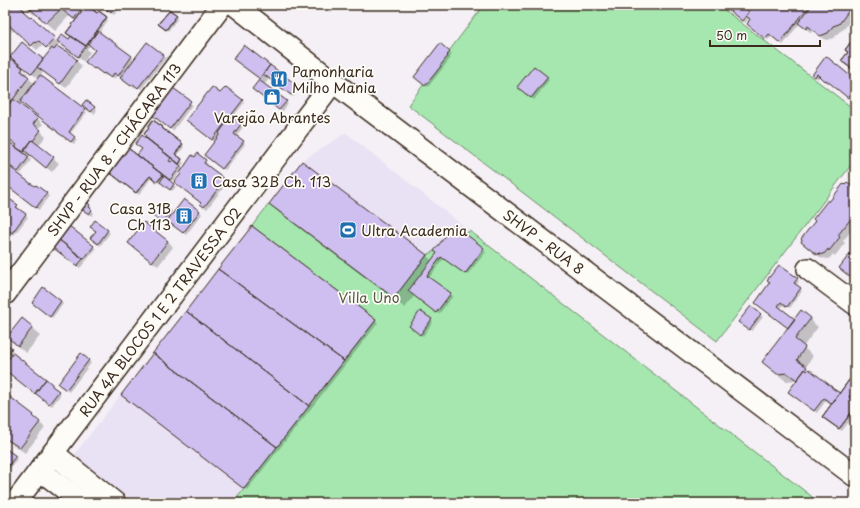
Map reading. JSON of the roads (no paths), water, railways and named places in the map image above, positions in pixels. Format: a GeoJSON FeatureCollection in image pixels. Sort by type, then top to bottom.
{"type":"FeatureCollection","features":[{"type":"Feature","properties":{"kind":"street","name":"SHVP - RUA 8 - CHÁCARA 113"},"geometry":{"type":"LineString","coordinates":[[5,294],[222,5]]}},
{"type":"Feature","properties":{"kind":"street","name":"SHVP - RUA 8"},"geometry":{"type":"LineString","coordinates":[[235,5],[332,82],[855,476]]}},
{"type":"Feature","properties":{"kind":"street","name":"RUA 4A BLOCOS 1 E 2 TRAVESSA 02"},"geometry":{"type":"LineString","coordinates":[[15,503],[332,82]]}},
{"type":"Feature","properties":{"kind":"street"},"geometry":{"type":"LineString","coordinates":[[808,269],[855,304]]}},
{"type":"Feature","properties":{"kind":"street"},"geometry":{"type":"LineString","coordinates":[[53,453],[114,503]]}},
{"type":"Feature","properties":{"kind":"street"},"geometry":{"type":"LineString","coordinates":[[40,470],[83,503]]}},
{"type":"Feature","properties":{"kind":"place","name":"Pamonharia Milho Mania"},"geometry":{"type":"Point","coordinates":[279,79]}},
{"type":"Feature","properties":{"kind":"place","name":"Varejão Abrantes"},"geometry":{"type":"Point","coordinates":[272,97]}},
{"type":"Feature","properties":{"kind":"place","name":"Casa 32B Ch. 113"},"geometry":{"type":"Point","coordinates":[199,181]}},
{"type":"Feature","properties":{"kind":"place","name":"Casa 31B Ch 113"},"geometry":{"type":"Point","coordinates":[184,216]}},
{"type":"Feature","properties":{"kind":"place","name":"Ultra Academia"},"geometry":{"type":"Point","coordinates":[348,230]}},
{"type":"Feature","properties":{"kind":"park label","name":"Villa Uno"},"geometry":{"type":"Point","coordinates":[369,297]}}]}
